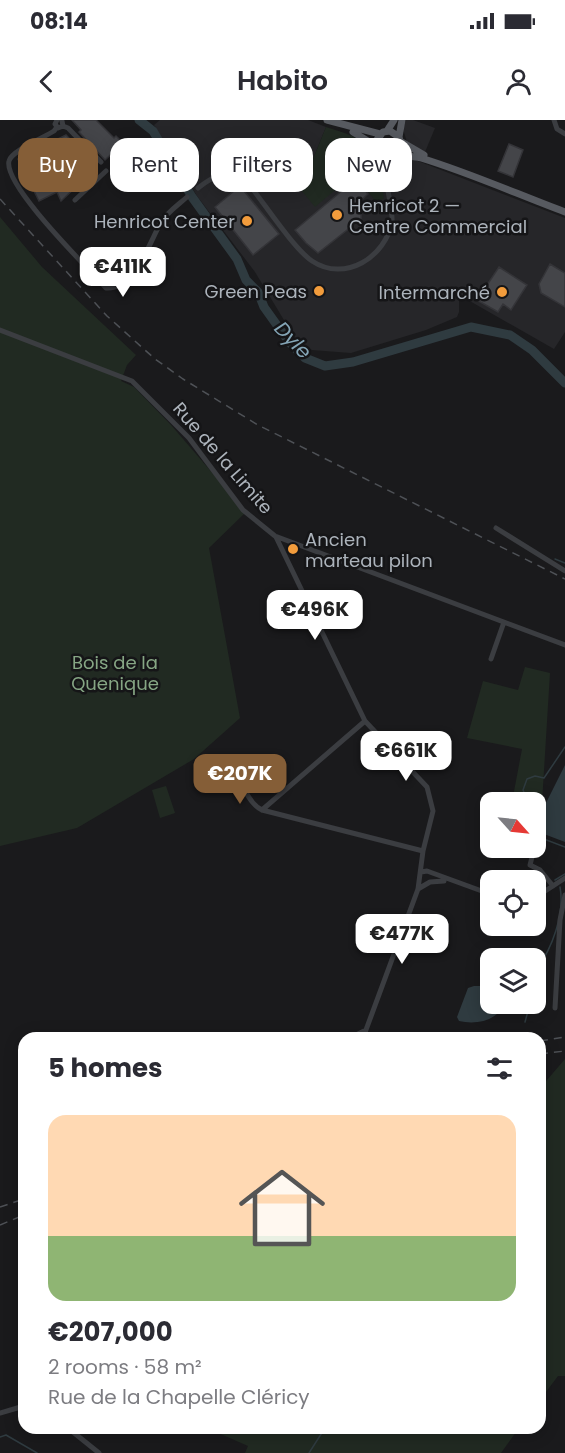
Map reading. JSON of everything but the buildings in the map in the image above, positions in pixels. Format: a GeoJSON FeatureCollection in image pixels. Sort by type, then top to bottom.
{"type":"FeatureCollection","features":[{"type":"Feature","properties":{"kind":"main road"},"geometry":{"type":"LineString","coordinates":[[327,120],[360,138]]}},
{"type":"Feature","properties":{"kind":"main road"},"geometry":{"type":"LineString","coordinates":[[379,138],[394,120]]}},
{"type":"Feature","properties":{"kind":"main road"},"geometry":{"type":"LineString","coordinates":[[400,138],[402,120]]}},
{"type":"Feature","properties":{"kind":"main road"},"geometry":{"type":"LineString","coordinates":[[341,126],[395,133],[399,138]]}},
{"type":"Feature","properties":{"kind":"main road"},"geometry":{"type":"LineString","coordinates":[[412,146],[440,164]]}},
{"type":"Feature","properties":{"kind":"main road"},"geometry":{"type":"LineString","coordinates":[[412,155],[565,212]]}},
{"type":"Feature","properties":{"kind":"street"},"geometry":{"type":"LineString","coordinates":[[554,120],[557,129],[565,134]]}},
{"type":"Feature","properties":{"kind":"street"},"geometry":{"type":"LineString","coordinates":[[101,162],[60,122],[54,131],[13,154],[9,161],[10,171],[20,190],[44,221],[106,288],[118,287],[136,269],[161,223],[187,197]]}},
{"type":"Feature","properties":{"kind":"street"},"geometry":{"type":"LineString","coordinates":[[75,200],[106,171]]}},
{"type":"Feature","properties":{"kind":"street"},"geometry":{"type":"LineString","coordinates":[[199,187],[213,176],[227,173],[240,177],[248,183],[310,260],[330,269],[344,270],[375,255],[388,235],[392,219],[387,192]]}},
{"type":"Feature","properties":{"kind":"street","name":"Rue de la Limite"},"geometry":{"type":"LineString","coordinates":[[0,330],[132,381],[189,438],[243,510],[275,536],[565,645]]}},
{"type":"Feature","properties":{"kind":"street"},"geometry":{"type":"LineString","coordinates":[[496,528],[565,571]]}},
{"type":"Feature","properties":{"kind":"street"},"geometry":{"type":"LineString","coordinates":[[275,536],[285,552],[365,721],[427,787],[433,810],[423,850],[425,882],[418,889],[364,1031]]}},
{"type":"Feature","properties":{"kind":"street"},"geometry":{"type":"LineString","coordinates":[[285,552],[290,542]]}},
{"type":"Feature","properties":{"kind":"street"},"geometry":{"type":"LineString","coordinates":[[491,659],[504,622]]}},
{"type":"Feature","properties":{"kind":"street"},"geometry":{"type":"LineString","coordinates":[[262,810],[365,721]]}},
{"type":"Feature","properties":{"kind":"street"},"geometry":{"type":"LineString","coordinates":[[234,778],[241,783],[253,803],[262,810],[423,850]]}},
{"type":"Feature","properties":{"kind":"street"},"geometry":{"type":"LineString","coordinates":[[533,858],[530,865],[540,870],[553,886]]}},
{"type":"Feature","properties":{"kind":"street"},"geometry":{"type":"LineString","coordinates":[[426,872],[480,891]]}},
{"type":"Feature","properties":{"kind":"street"},"geometry":{"type":"LineString","coordinates":[[425,882],[426,872]]}},
{"type":"Feature","properties":{"kind":"street"},"geometry":{"type":"LineString","coordinates":[[546,891],[565,878]]}},
{"type":"Feature","properties":{"kind":"street"},"geometry":{"type":"LineString","coordinates":[[425,882],[449,881]]}},
{"type":"Feature","properties":{"kind":"street"},"geometry":{"type":"LineString","coordinates":[[555,1008],[561,939],[560,922],[565,896]]}},
{"type":"Feature","properties":{"kind":"street"},"geometry":{"type":"LineString","coordinates":[[0,1413],[18,1408]]}},
{"type":"Feature","properties":{"kind":"street"},"geometry":{"type":"LineString","coordinates":[[75,1434],[99,1453]]}},
{"type":"Feature","properties":{"kind":"shaded area"},"geometry":{"type":"Polygon","coordinates":[[[160,120],[308,120],[326,127],[313,159],[313,138],[211,138],[211,192],[313,192],[313,165],[325,168],[325,192],[369,192],[377,202],[378,192],[412,192],[412,159],[565,218],[565,332],[554,349],[468,300],[459,299],[457,317],[426,330],[351,353],[312,350],[304,346],[296,340],[255,272],[195,192],[199,192],[199,138],[162,138],[154,125],[160,120]]]}},
{"type":"Feature","properties":{"kind":"shaded area"},"geometry":{"type":"Polygon","coordinates":[[[406,120],[413,120],[435,128],[425,152],[412,145],[412,138],[406,138],[403,129],[406,120]]]}},
{"type":"Feature","properties":{"kind":"shaded area"},"geometry":{"type":"Polygon","coordinates":[[[565,765],[565,842],[546,835],[546,803],[565,765]]]}},
{"type":"Feature","properties":{"kind":"shaded area"},"geometry":{"type":"Polygon","coordinates":[[[480,986],[480,1014],[496,1014],[479,1022],[459,1021],[457,1017],[468,988],[480,986]]]}},
{"type":"Feature","properties":{"kind":"green space"},"geometry":{"type":"Polygon","coordinates":[[[326,127],[356,138],[325,138],[325,192],[333,192],[315,207],[303,192],[313,192],[313,159],[326,127]]]}},
{"type":"Feature","properties":{"kind":"green space"},"geometry":{"type":"Polygon","coordinates":[[[368,192],[383,192],[384,198],[377,203],[368,192]]]}},
{"type":"Feature","properties":{"kind":"green space","name":"Bois de la Quenique"},"geometry":{"type":"Polygon","coordinates":[[[0,217],[42,267],[136,355],[127,365],[121,381],[134,387],[171,425],[246,512],[209,548],[240,718],[194,759],[77,828],[0,846],[0,217]]]}},
{"type":"Feature","properties":{"kind":"green space"},"geometry":{"type":"Polygon","coordinates":[[[525,667],[550,673],[543,792],[514,792],[522,749],[467,738],[483,681],[518,690],[525,667]]]}},
{"type":"Feature","properties":{"kind":"green space"},"geometry":{"type":"Polygon","coordinates":[[[166,786],[175,813],[160,818],[152,790],[166,786]]]}},
{"type":"Feature","properties":{"kind":"green space"},"geometry":{"type":"Polygon","coordinates":[[[565,1059],[565,1376],[558,1376],[546,1392],[546,1081],[565,1059]]]}},
{"type":"Feature","properties":{"kind":"green space"},"geometry":{"type":"Polygon","coordinates":[[[221,1434],[515,1434],[501,1453],[245,1453],[248,1446],[221,1434]]]}},
{"type":"Feature","properties":{"kind":"waterway","name":"Dyle"},"geometry":{"type":"LineString","coordinates":[[139,120],[153,131],[192,197],[237,259],[246,280],[258,292],[264,307],[289,342],[305,358],[325,366],[353,362],[471,327],[510,335],[532,350],[565,383]]}},
{"type":"Feature","properties":{"kind":"waterway"},"geometry":{"type":"LineString","coordinates":[[555,559],[565,563]]}},
{"type":"Feature","properties":{"kind":"waterway"},"geometry":{"type":"LineString","coordinates":[[524,792],[527,779],[535,776],[544,778],[565,747]]}},
{"type":"Feature","properties":{"kind":"waterway"},"geometry":{"type":"LineString","coordinates":[[546,840],[565,847]]}},
{"type":"Feature","properties":{"kind":"waterway"},"geometry":{"type":"LineString","coordinates":[[555,880],[565,874]]}},
{"type":"Feature","properties":{"kind":"waterway"},"geometry":{"type":"LineString","coordinates":[[546,954],[559,920],[560,887]]}},
{"type":"Feature","properties":{"kind":"waterway"},"geometry":{"type":"LineString","coordinates":[[525,1022],[527,1014]]}},
{"type":"Feature","properties":{"kind":"waterway"},"geometry":{"type":"LineString","coordinates":[[309,1453],[321,1434]]}},
{"type":"Feature","properties":{"kind":"waterway"},"geometry":{"type":"LineString","coordinates":[[0,1437],[6,1435],[37,1453]]}},
{"type":"Feature","properties":{"kind":"railway"},"geometry":{"type":"LineString","coordinates":[[0,199],[107,316],[155,359],[183,379],[258,425],[565,579]]}},
{"type":"Feature","properties":{"kind":"railway"},"geometry":{"type":"LineString","coordinates":[[546,1040],[565,1037]]}},
{"type":"Feature","properties":{"kind":"railway"},"geometry":{"type":"LineString","coordinates":[[546,1053],[565,1051]]}},
{"type":"Feature","properties":{"kind":"railway"},"geometry":{"type":"LineString","coordinates":[[0,1207],[18,1201]]}},
{"type":"Feature","properties":{"kind":"railway"},"geometry":{"type":"LineString","coordinates":[[0,1225],[18,1218]]}},
{"type":"Feature","properties":{"kind":"place","name":"Henricot 2 — Centre Commercial"},"geometry":{"type":"Point","coordinates":[337,215]}},
{"type":"Feature","properties":{"kind":"place","name":"Henricot Center"},"geometry":{"type":"Point","coordinates":[247,221]}},
{"type":"Feature","properties":{"kind":"place","name":"Green Peas"},"geometry":{"type":"Point","coordinates":[319,291]}},
{"type":"Feature","properties":{"kind":"place","name":"Intermarché"},"geometry":{"type":"Point","coordinates":[502,292]}},
{"type":"Feature","properties":{"kind":"place","name":"Ancien marteau pilon"},"geometry":{"type":"Point","coordinates":[293,549]}}]}
